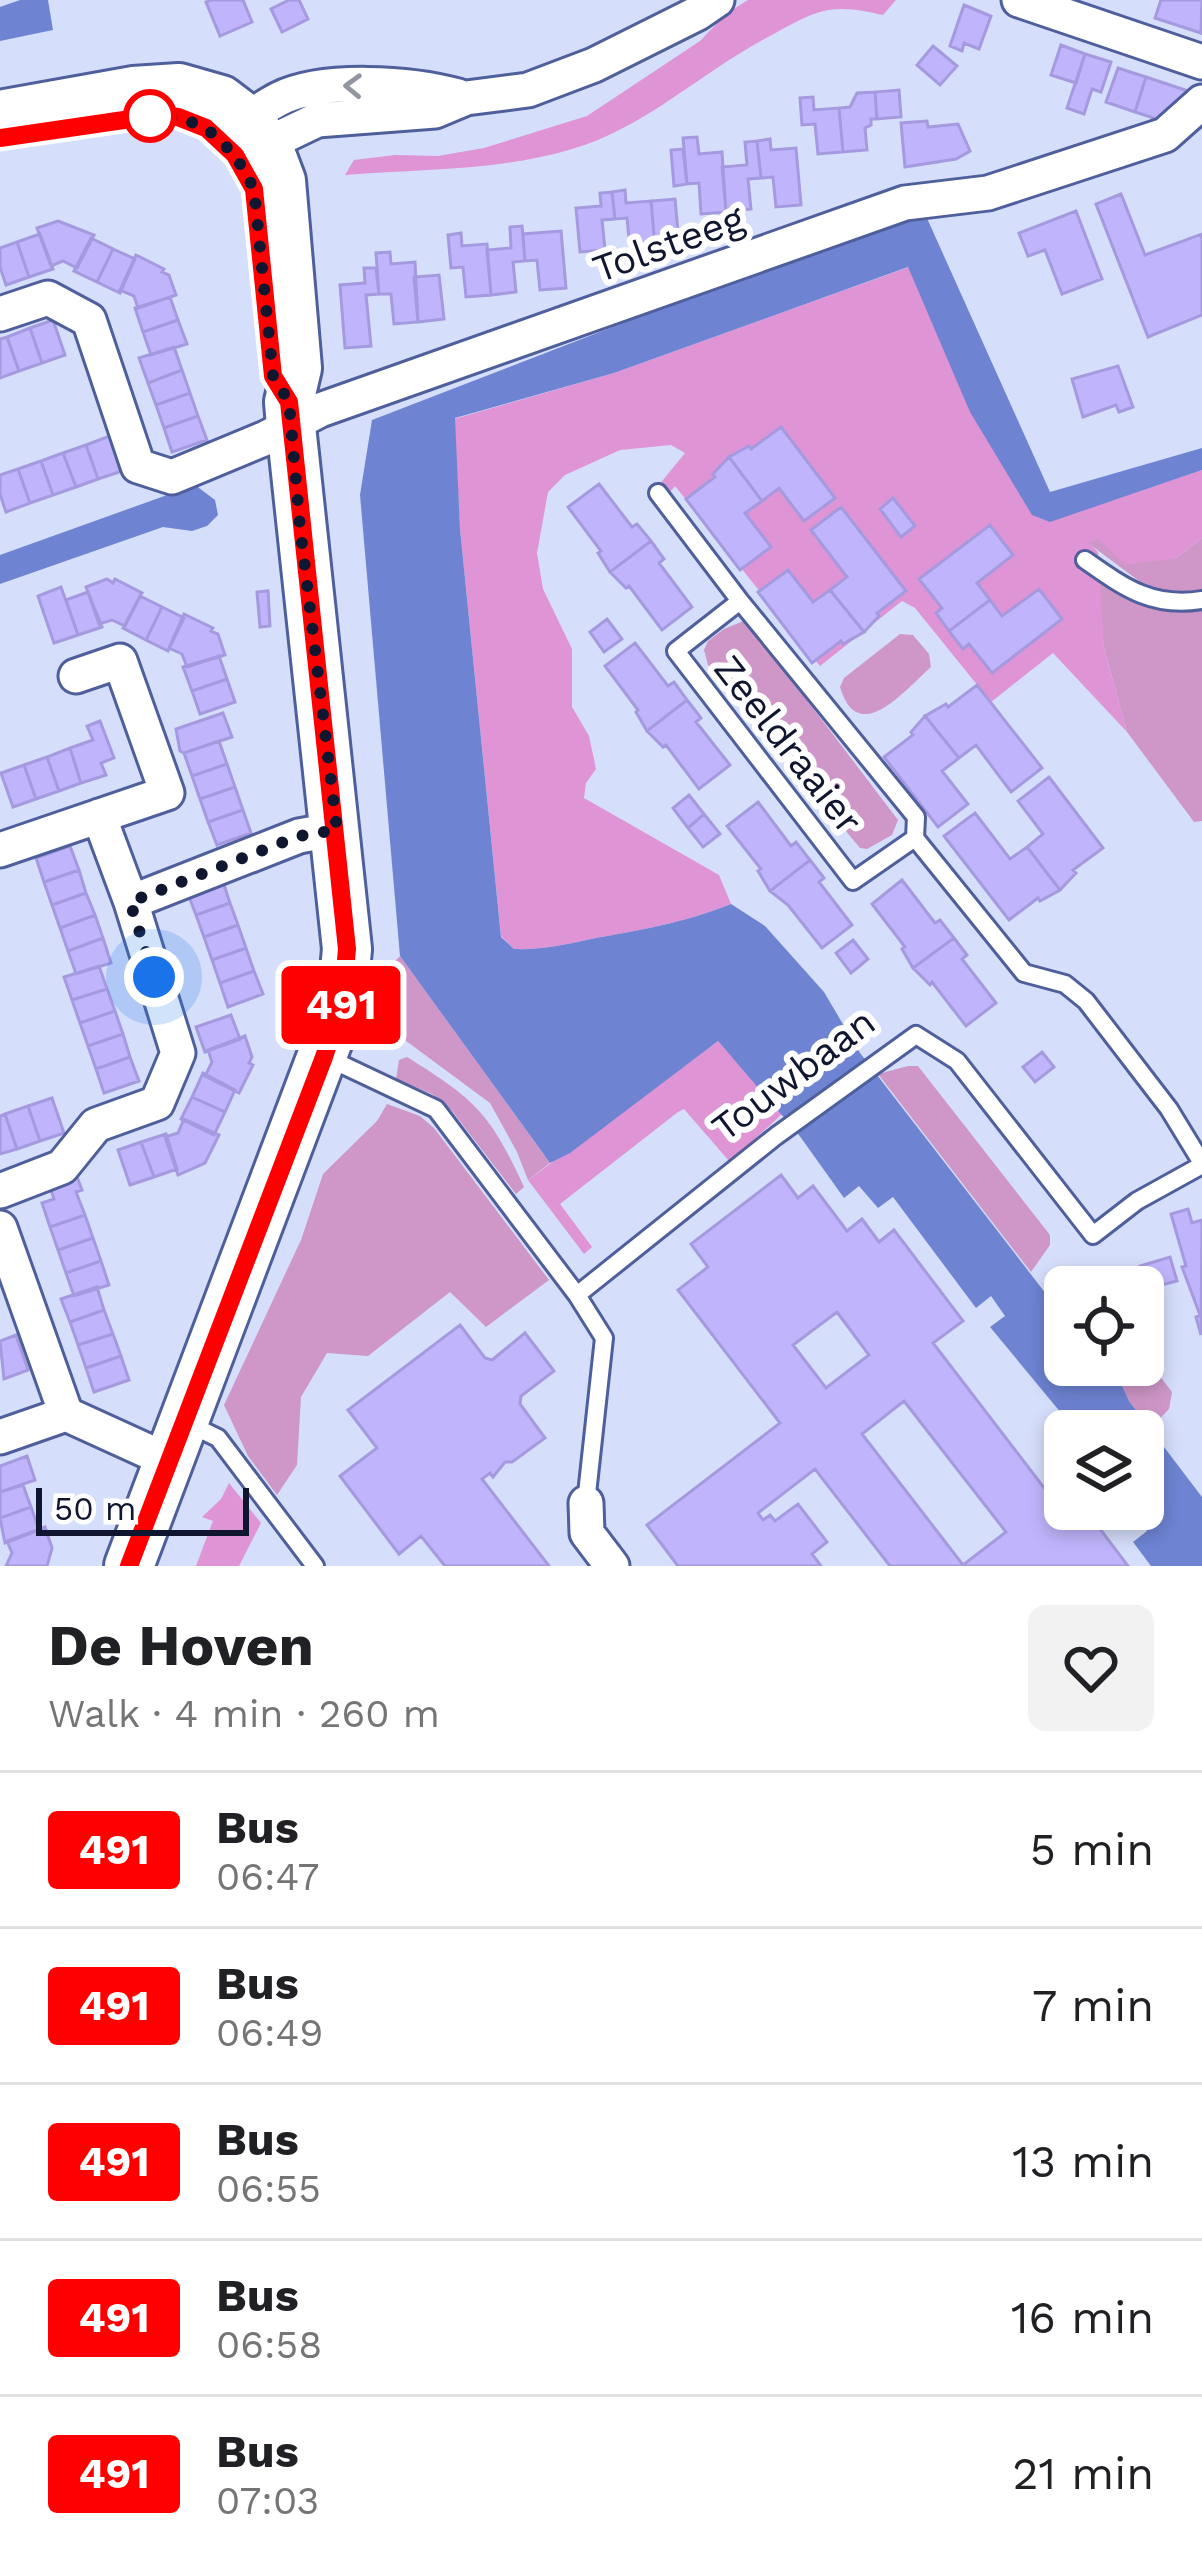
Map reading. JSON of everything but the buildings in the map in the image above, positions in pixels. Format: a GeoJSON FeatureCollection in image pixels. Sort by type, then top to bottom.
{"type":"FeatureCollection","features":[{"type":"Feature","properties":{"kind":"street"},"geometry":{"type":"LineString","coordinates":[[0,138],[158,115],[250,139],[317,120],[435,111],[466,98],[528,90],[594,65],[717,0]]}},
{"type":"Feature","properties":{"kind":"street"},"geometry":{"type":"LineString","coordinates":[[1019,0],[1202,62]]}},
{"type":"Feature","properties":{"kind":"street"},"geometry":{"type":"LineString","coordinates":[[0,115],[133,91],[179,88],[221,100],[250,139],[273,376],[290,414],[337,830],[347,949],[342,1003],[129,1566]]}},
{"type":"Feature","properties":{"kind":"street","name":"Tolsteeg"},"geometry":{"type":"LineString","coordinates":[[0,314],[48,298],[89,320],[138,466],[172,477],[290,414],[320,410],[905,203],[988,193],[1165,135],[1202,102]]}},
{"type":"Feature","properties":{"kind":"street"},"geometry":{"type":"LineString","coordinates":[[0,850],[166,793],[121,661],[76,676]]}},
{"type":"Feature","properties":{"kind":"street"},"geometry":{"type":"LineString","coordinates":[[0,1191],[62,1167],[97,1125],[157,1103],[178,1053],[99,816]]}},
{"type":"Feature","properties":{"kind":"street"},"geometry":{"type":"LineString","coordinates":[[130,902],[299,836],[337,830]]}},
{"type":"Feature","properties":{"kind":"street"},"geometry":{"type":"LineString","coordinates":[[0,1228],[66,1414]]}},
{"type":"Feature","properties":{"kind":"street"},"geometry":{"type":"LineString","coordinates":[[0,1437],[66,1414],[175,1441]]}},
{"type":"Feature","properties":{"kind":"street"},"geometry":{"type":"LineString","coordinates":[[586,1503],[587,1533],[612,1566]]}},
{"type":"Feature","properties":{"kind":"lane","name":"Zeeldraaier"},"geometry":{"type":"LineString","coordinates":[[658,493],[916,817],[915,838],[1024,973],[1065,984],[1086,1000],[1169,1109],[1202,1164]]}},
{"type":"Feature","properties":{"kind":"lane"},"geometry":{"type":"LineString","coordinates":[[1085,560],[1151,600],[1167,604],[1202,600]]}},
{"type":"Feature","properties":{"kind":"lane","name":"Zeeldraaier"},"geometry":{"type":"LineString","coordinates":[[740,601],[676,651],[853,881],[915,838]]}},
{"type":"Feature","properties":{"kind":"lane","name":"Touwbaan"},"geometry":{"type":"LineString","coordinates":[[577,1295],[776,1136],[916,1035],[957,1061],[1093,1234],[1137,1201],[1202,1164]]}},
{"type":"Feature","properties":{"kind":"lane"},"geometry":{"type":"LineString","coordinates":[[324,1057],[436,1109],[577,1295],[604,1338],[586,1503]]}},
{"type":"Feature","properties":{"kind":"lane"},"geometry":{"type":"LineString","coordinates":[[175,1441],[218,1438],[315,1566]]}},
{"type":"Feature","properties":{"kind":"shaded area"},"geometry":{"type":"Polygon","coordinates":[[[748,0],[896,0],[883,15],[842,9],[806,17],[745,50],[650,113],[572,149],[488,165],[345,175],[354,160],[438,156],[484,148],[587,116],[700,41],[727,13],[748,0]]]}},
{"type":"Feature","properties":{"kind":"shaded area"},"geometry":{"type":"Polygon","coordinates":[[[909,267],[1050,521],[1202,470],[1202,538],[1176,558],[1126,565],[1097,538],[1089,543],[1098,552],[1104,648],[1127,732],[1053,653],[991,702],[915,608],[902,601],[820,666],[675,486],[666,497],[659,485],[685,453],[671,445],[620,450],[565,475],[548,492],[537,553],[543,589],[572,649],[572,707],[589,736],[596,769],[586,783],[584,798],[719,875],[731,904],[644,929],[553,947],[514,949],[501,936],[460,529],[454,419],[614,373],[909,267]]]}},
{"type":"Feature","properties":{"kind":"shaded area"},"geometry":{"type":"Polygon","coordinates":[[[1097,538],[1176,558],[1202,538],[1202,592],[1174,598],[1151,590],[1088,543],[1097,538]]]}},
{"type":"Feature","properties":{"kind":"shaded area"},"geometry":{"type":"Polygon","coordinates":[[[1097,580],[1151,609],[1202,608],[1202,821],[1194,822],[1127,732],[1104,648],[1097,580]]]}},
{"type":"Feature","properties":{"kind":"shaded area"},"geometry":{"type":"Polygon","coordinates":[[[746,620],[898,820],[892,835],[860,848],[708,665],[704,650],[708,641],[746,620]]]}},
{"type":"Feature","properties":{"kind":"shaded area"},"geometry":{"type":"Polygon","coordinates":[[[900,634],[913,635],[929,654],[931,667],[896,700],[870,714],[858,713],[848,705],[840,687],[844,678],[900,634]]]}},
{"type":"Feature","properties":{"kind":"shaded area"},"geometry":{"type":"Polygon","coordinates":[[[400,956],[550,1163],[528,1180],[490,1103],[398,1035],[390,966],[400,956]]]}},
{"type":"Feature","properties":{"kind":"shaded area"},"geometry":{"type":"Polygon","coordinates":[[[718,1041],[782,1114],[730,1162],[684,1109],[678,1112],[560,1204],[592,1247],[584,1254],[528,1180],[718,1041]]]}},
{"type":"Feature","properties":{"kind":"shaded area"},"geometry":{"type":"Polygon","coordinates":[[[407,1057],[479,1110],[524,1187],[516,1194],[452,1111],[432,1094],[396,1079],[399,1060],[407,1057]]]}},
{"type":"Feature","properties":{"kind":"shaded area"},"geometry":{"type":"Polygon","coordinates":[[[918,1066],[1050,1235],[1050,1245],[1031,1272],[878,1074],[918,1066]]]}},
{"type":"Feature","properties":{"kind":"shaded area"},"geometry":{"type":"Polygon","coordinates":[[[387,1104],[420,1116],[434,1128],[549,1280],[486,1327],[450,1292],[368,1356],[327,1353],[301,1397],[297,1465],[277,1495],[248,1456],[224,1405],[301,1240],[323,1174],[377,1121],[387,1104]]]}},
{"type":"Feature","properties":{"kind":"shaded area"},"geometry":{"type":"Polygon","coordinates":[[[1164,1382],[1172,1392],[1164,1414],[1164,1410],[1136,1410],[1122,1386],[1164,1386],[1164,1382]]]}},
{"type":"Feature","properties":{"kind":"shaded area"},"geometry":{"type":"Polygon","coordinates":[[[229,1483],[261,1523],[239,1566],[196,1566],[213,1521],[202,1517],[221,1499],[229,1483]]]}},
{"type":"Feature","properties":{"kind":"water"},"geometry":{"type":"Polygon","coordinates":[[[20,0],[48,0],[53,30],[0,41],[0,7],[20,0]]]}},
{"type":"Feature","properties":{"kind":"water"},"geometry":{"type":"Polygon","coordinates":[[[926,216],[1050,492],[1202,448],[1202,470],[1050,522],[1032,515],[970,412],[908,267],[614,373],[455,418],[460,529],[501,937],[514,949],[553,947],[662,925],[731,904],[765,926],[824,992],[860,1053],[1044,1291],[1044,1386],[1122,1386],[1136,1410],[1059,1410],[990,1327],[1005,1316],[991,1296],[976,1308],[893,1197],[878,1208],[859,1186],[844,1198],[799,1135],[718,1041],[570,1153],[550,1163],[400,956],[360,495],[372,420],[807,252],[926,216]]]}},
{"type":"Feature","properties":{"kind":"water"},"geometry":{"type":"Polygon","coordinates":[[[195,485],[215,500],[218,515],[207,526],[192,531],[163,527],[0,584],[0,555],[195,485]]]}},
{"type":"Feature","properties":{"kind":"water"},"geometry":{"type":"Polygon","coordinates":[[[1164,1447],[1202,1497],[1202,1566],[1151,1566],[1133,1542],[1147,1531],[1164,1530],[1164,1447]]]}},
{"type":"Feature","properties":{"kind":"bus line","name":"491"},"geometry":{"type":"LineString","coordinates":[[0,138],[158,115],[178,117],[206,128],[235,155],[254,189],[273,376],[289,402],[337,830],[347,949],[342,1003],[129,1566]]}},
{"type":"Feature","properties":{"kind":"route"},"geometry":{"type":"LineString","coordinates":[[150,116],[178,117],[206,128],[235,155],[254,189],[273,376],[289,402],[337,830],[299,836],[130,902],[154,977]]}}]}
